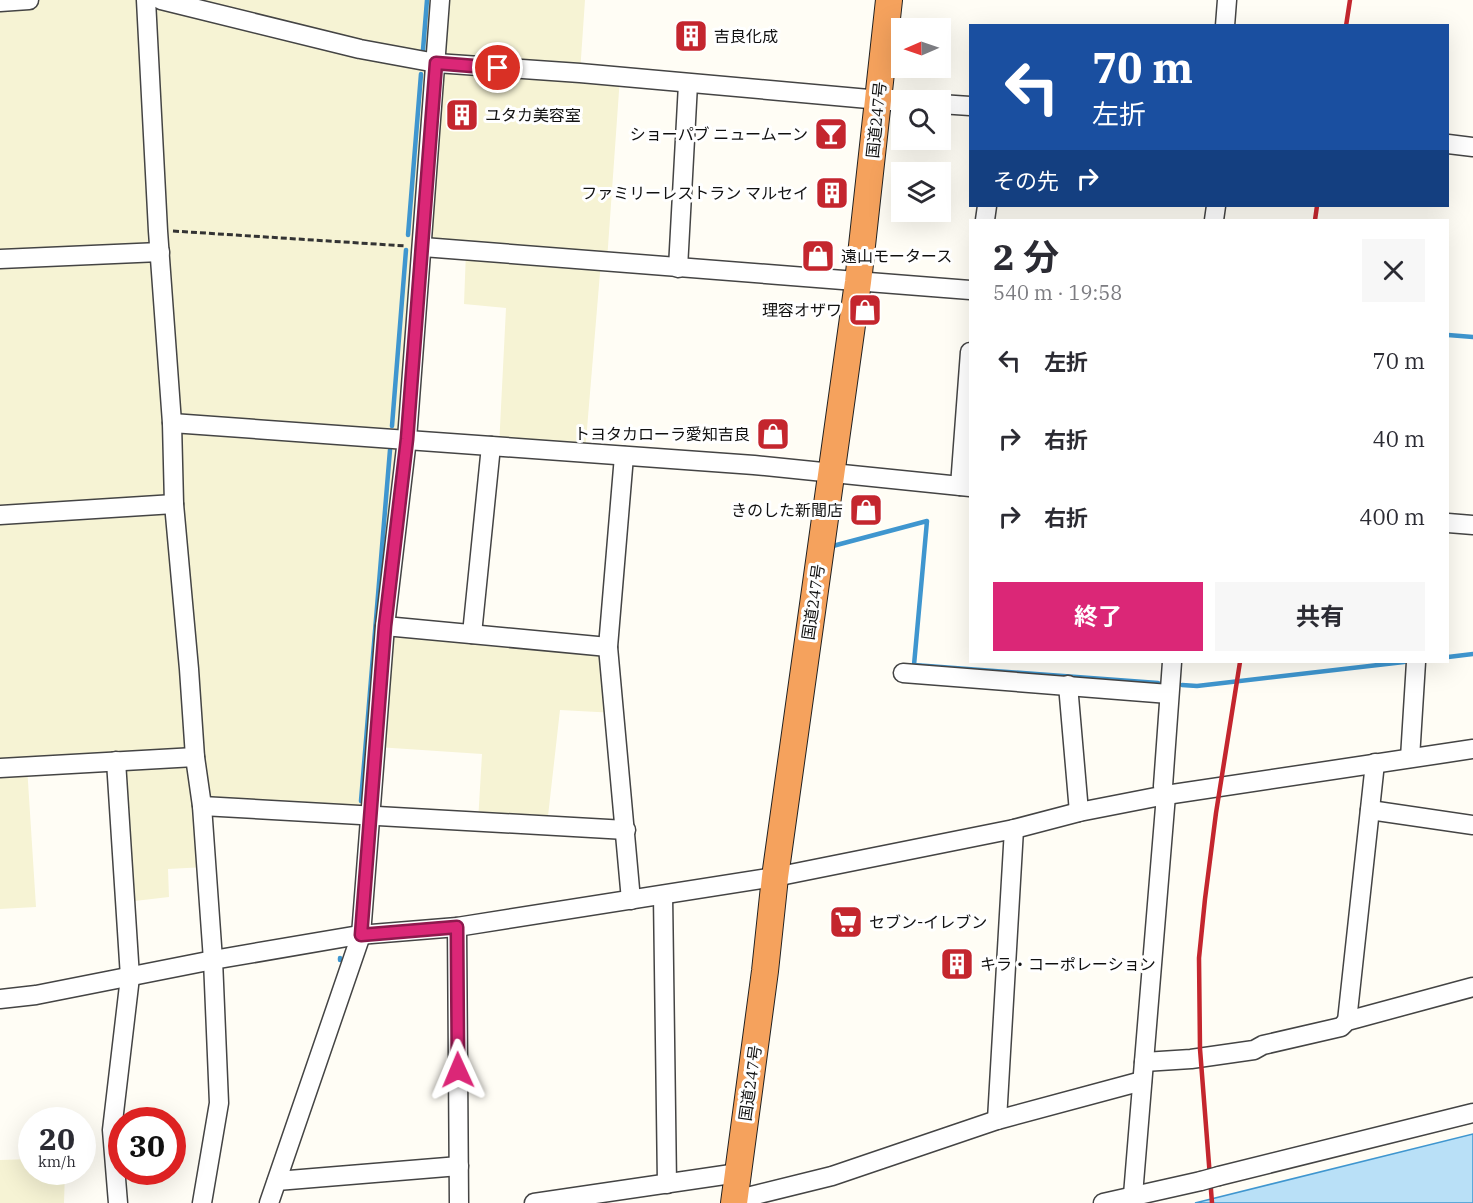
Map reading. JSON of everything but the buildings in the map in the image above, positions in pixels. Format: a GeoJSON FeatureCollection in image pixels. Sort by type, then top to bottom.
{"type":"FeatureCollection","features":[{"type":"Feature","properties":{"kind":"highway","name":"国道247号"},"geometry":{"type":"LineString","coordinates":[[735,1201],[775,877],[831,472],[858,282],[890,101],[889,0]]}},
{"type":"Feature","properties":{"kind":"street"},"geometry":{"type":"LineString","coordinates":[[0,2],[29,0]]}},
{"type":"Feature","properties":{"kind":"street"},"geometry":{"type":"LineString","coordinates":[[146,0],[158,231],[172,423],[174,504],[195,757],[202,806],[213,960],[219,1103],[202,1203]]}},
{"type":"Feature","properties":{"kind":"street"},"geometry":{"type":"LineString","coordinates":[[161,0],[360,49],[436,63],[580,73],[890,101]]}},
{"type":"Feature","properties":{"kind":"street"},"geometry":{"type":"LineString","coordinates":[[269,1203],[361,935],[385,626],[407,439],[440,0]]}},
{"type":"Feature","properties":{"kind":"street"},"geometry":{"type":"LineString","coordinates":[[1225,24],[1227,0]]}},
{"type":"Feature","properties":{"kind":"street"},"geometry":{"type":"LineString","coordinates":[[678,268],[688,84]]}},
{"type":"Feature","properties":{"kind":"street"},"geometry":{"type":"LineString","coordinates":[[951,105],[969,106]]}},
{"type":"Feature","properties":{"kind":"street"},"geometry":{"type":"LineString","coordinates":[[1449,144],[1473,147]]}},
{"type":"Feature","properties":{"kind":"street"},"geometry":{"type":"LineString","coordinates":[[423,247],[969,290]]}},
{"type":"Feature","properties":{"kind":"street"},"geometry":{"type":"LineString","coordinates":[[0,259],[160,252]]}},
{"type":"Feature","properties":{"kind":"street"},"geometry":{"type":"LineString","coordinates":[[172,423],[831,472],[965,487],[969,379]]}},
{"type":"Feature","properties":{"kind":"street"},"geometry":{"type":"LineString","coordinates":[[472,634],[491,446]]}},
{"type":"Feature","properties":{"kind":"street"},"geometry":{"type":"LineString","coordinates":[[624,456],[608,647],[631,900]]}},
{"type":"Feature","properties":{"kind":"street"},"geometry":{"type":"LineString","coordinates":[[0,515],[174,504]]}},
{"type":"Feature","properties":{"kind":"street"},"geometry":{"type":"LineString","coordinates":[[1449,523],[1473,525]]}},
{"type":"Feature","properties":{"kind":"street"},"geometry":{"type":"LineString","coordinates":[[385,626],[608,647]]}},
{"type":"Feature","properties":{"kind":"street"},"geometry":{"type":"LineString","coordinates":[[1133,1195],[1166,795],[1162,786],[1172,663]]}},
{"type":"Feature","properties":{"kind":"street"},"geometry":{"type":"LineString","coordinates":[[1410,758],[1416,663]]}},
{"type":"Feature","properties":{"kind":"street"},"geometry":{"type":"LineString","coordinates":[[903,673],[1169,694]]}},
{"type":"Feature","properties":{"kind":"street"},"geometry":{"type":"LineString","coordinates":[[1068,685],[1079,812]]}},
{"type":"Feature","properties":{"kind":"street"},"geometry":{"type":"LineString","coordinates":[[0,999],[36,995],[213,960],[361,935],[457,927],[775,877],[1014,829],[1079,812],[1166,795],[1473,749]]}},
{"type":"Feature","properties":{"kind":"street"},"geometry":{"type":"LineString","coordinates":[[0,768],[195,757]]}},
{"type":"Feature","properties":{"kind":"street"},"geometry":{"type":"LineString","coordinates":[[116,761],[130,977],[112,1130],[118,1203]]}},
{"type":"Feature","properties":{"kind":"street"},"geometry":{"type":"LineString","coordinates":[[1347,1021],[1375,763]]}},
{"type":"Feature","properties":{"kind":"street"},"geometry":{"type":"LineString","coordinates":[[202,806],[626,830]]}},
{"type":"Feature","properties":{"kind":"street"},"geometry":{"type":"LineString","coordinates":[[1370,810],[1473,825]]}},
{"type":"Feature","properties":{"kind":"street"},"geometry":{"type":"LineString","coordinates":[[997,1120],[1014,829]]}},
{"type":"Feature","properties":{"kind":"street"},"geometry":{"type":"LineString","coordinates":[[663,895],[667,1184]]}},
{"type":"Feature","properties":{"kind":"street"},"geometry":{"type":"LineString","coordinates":[[457,927],[459,1203]]}},
{"type":"Feature","properties":{"kind":"street"},"geometry":{"type":"LineString","coordinates":[[1144,1062],[1191,1059],[1254,1050],[1263,1045],[1341,1027],[1347,1021],[1473,987]]}},
{"type":"Feature","properties":{"kind":"street"},"geometry":{"type":"LineString","coordinates":[[735,1201],[832,1176],[997,1120],[1142,1081]]}},
{"type":"Feature","properties":{"kind":"street"},"geometry":{"type":"LineString","coordinates":[[1103,1203],[1202,1181],[1473,1113]]}},
{"type":"Feature","properties":{"kind":"street"},"geometry":{"type":"LineString","coordinates":[[277,1181],[459,1166]]}},
{"type":"Feature","properties":{"kind":"street"},"geometry":{"type":"LineString","coordinates":[[534,1203],[638,1196],[667,1184],[738,1173]]}},
{"type":"Feature","properties":{"kind":"path"},"geometry":{"type":"LineString","coordinates":[[158,231],[423,247]]}},
{"type":"Feature","properties":{"kind":"shaded area"},"geometry":{"type":"Polygon","coordinates":[[[0,0],[585,0],[580,73],[620,77],[607,261],[601,261],[585,453],[499,447],[506,308],[464,304],[466,251],[423,247],[389,626],[608,647],[616,713],[560,710],[547,825],[478,822],[482,754],[377,747],[370,815],[202,806],[206,867],[168,869],[169,897],[126,902],[116,761],[27,766],[36,907],[0,909],[0,0]]]}},
{"type":"Feature","properties":{"kind":"shaded area"},"geometry":{"type":"Polygon","coordinates":[[[18,1159],[18,1185],[65,1185],[64,1203],[0,1203],[0,1160],[18,1159]]]}},
{"type":"Feature","properties":{"kind":"water"},"geometry":{"type":"Polygon","coordinates":[[[1473,1134],[1473,1203],[1195,1203],[1473,1134]]]}},
{"type":"Feature","properties":{"kind":"waterway"},"geometry":{"type":"LineString","coordinates":[[423,50],[427,0]]}},
{"type":"Feature","properties":{"kind":"waterway"},"geometry":{"type":"LineString","coordinates":[[408,235],[421,74]]}},
{"type":"Feature","properties":{"kind":"waterway"},"geometry":{"type":"LineString","coordinates":[[392,426],[406,250]]}},
{"type":"Feature","properties":{"kind":"waterway"},"geometry":{"type":"LineString","coordinates":[[1449,335],[1473,337]]}},
{"type":"Feature","properties":{"kind":"waterway"},"geometry":{"type":"LineString","coordinates":[[361,801],[390,450]]}},
{"type":"Feature","properties":{"kind":"waterway"},"geometry":{"type":"LineString","coordinates":[[829,547],[927,521],[914,665],[1158,683]]}},
{"type":"Feature","properties":{"kind":"waterway"},"geometry":{"type":"LineString","coordinates":[[1449,657],[1473,654]]}},
{"type":"Feature","properties":{"kind":"waterway"},"geometry":{"type":"LineString","coordinates":[[1182,685],[1197,686],[1395,663]]}},
{"type":"Feature","properties":{"kind":"railway"},"geometry":{"type":"LineString","coordinates":[[1346,24],[1350,0]]}},
{"type":"Feature","properties":{"kind":"railway"},"geometry":{"type":"LineString","coordinates":[[1315,219],[1317,207]]}},
{"type":"Feature","properties":{"kind":"railway"},"geometry":{"type":"LineString","coordinates":[[1212,1203],[1200,1049],[1199,958],[1216,813],[1240,663]]}},
{"type":"Feature","properties":{"kind":"place","name":"吉良化成"},"geometry":{"type":"Point","coordinates":[691,36]}},
{"type":"Feature","properties":{"kind":"place","name":"ユタカ美容室"},"geometry":{"type":"Point","coordinates":[462,115]}},
{"type":"Feature","properties":{"kind":"place","name":"ショーパブ ニュームーン"},"geometry":{"type":"Point","coordinates":[831,134]}},
{"type":"Feature","properties":{"kind":"place","name":"ファミリーレストラン マルセイ"},"geometry":{"type":"Point","coordinates":[832,193]}},
{"type":"Feature","properties":{"kind":"place","name":"遠山モータース"},"geometry":{"type":"Point","coordinates":[818,256]}},
{"type":"Feature","properties":{"kind":"place","name":"理容オザワ"},"geometry":{"type":"Point","coordinates":[865,310]}},
{"type":"Feature","properties":{"kind":"place","name":"トヨタカローラ愛知吉良"},"geometry":{"type":"Point","coordinates":[773,434]}},
{"type":"Feature","properties":{"kind":"place","name":"きのした新聞店"},"geometry":{"type":"Point","coordinates":[866,510]}},
{"type":"Feature","properties":{"kind":"place","name":"セブン-イレブン"},"geometry":{"type":"Point","coordinates":[846,922]}},
{"type":"Feature","properties":{"kind":"place","name":"キラ・コーポレーション"},"geometry":{"type":"Point","coordinates":[957,964]}},
{"type":"Feature","properties":{"kind":"route"},"geometry":{"type":"LineString","coordinates":[[458,1070],[457,927],[361,935],[385,626],[407,439],[436,63],[498,68]]}}]}
